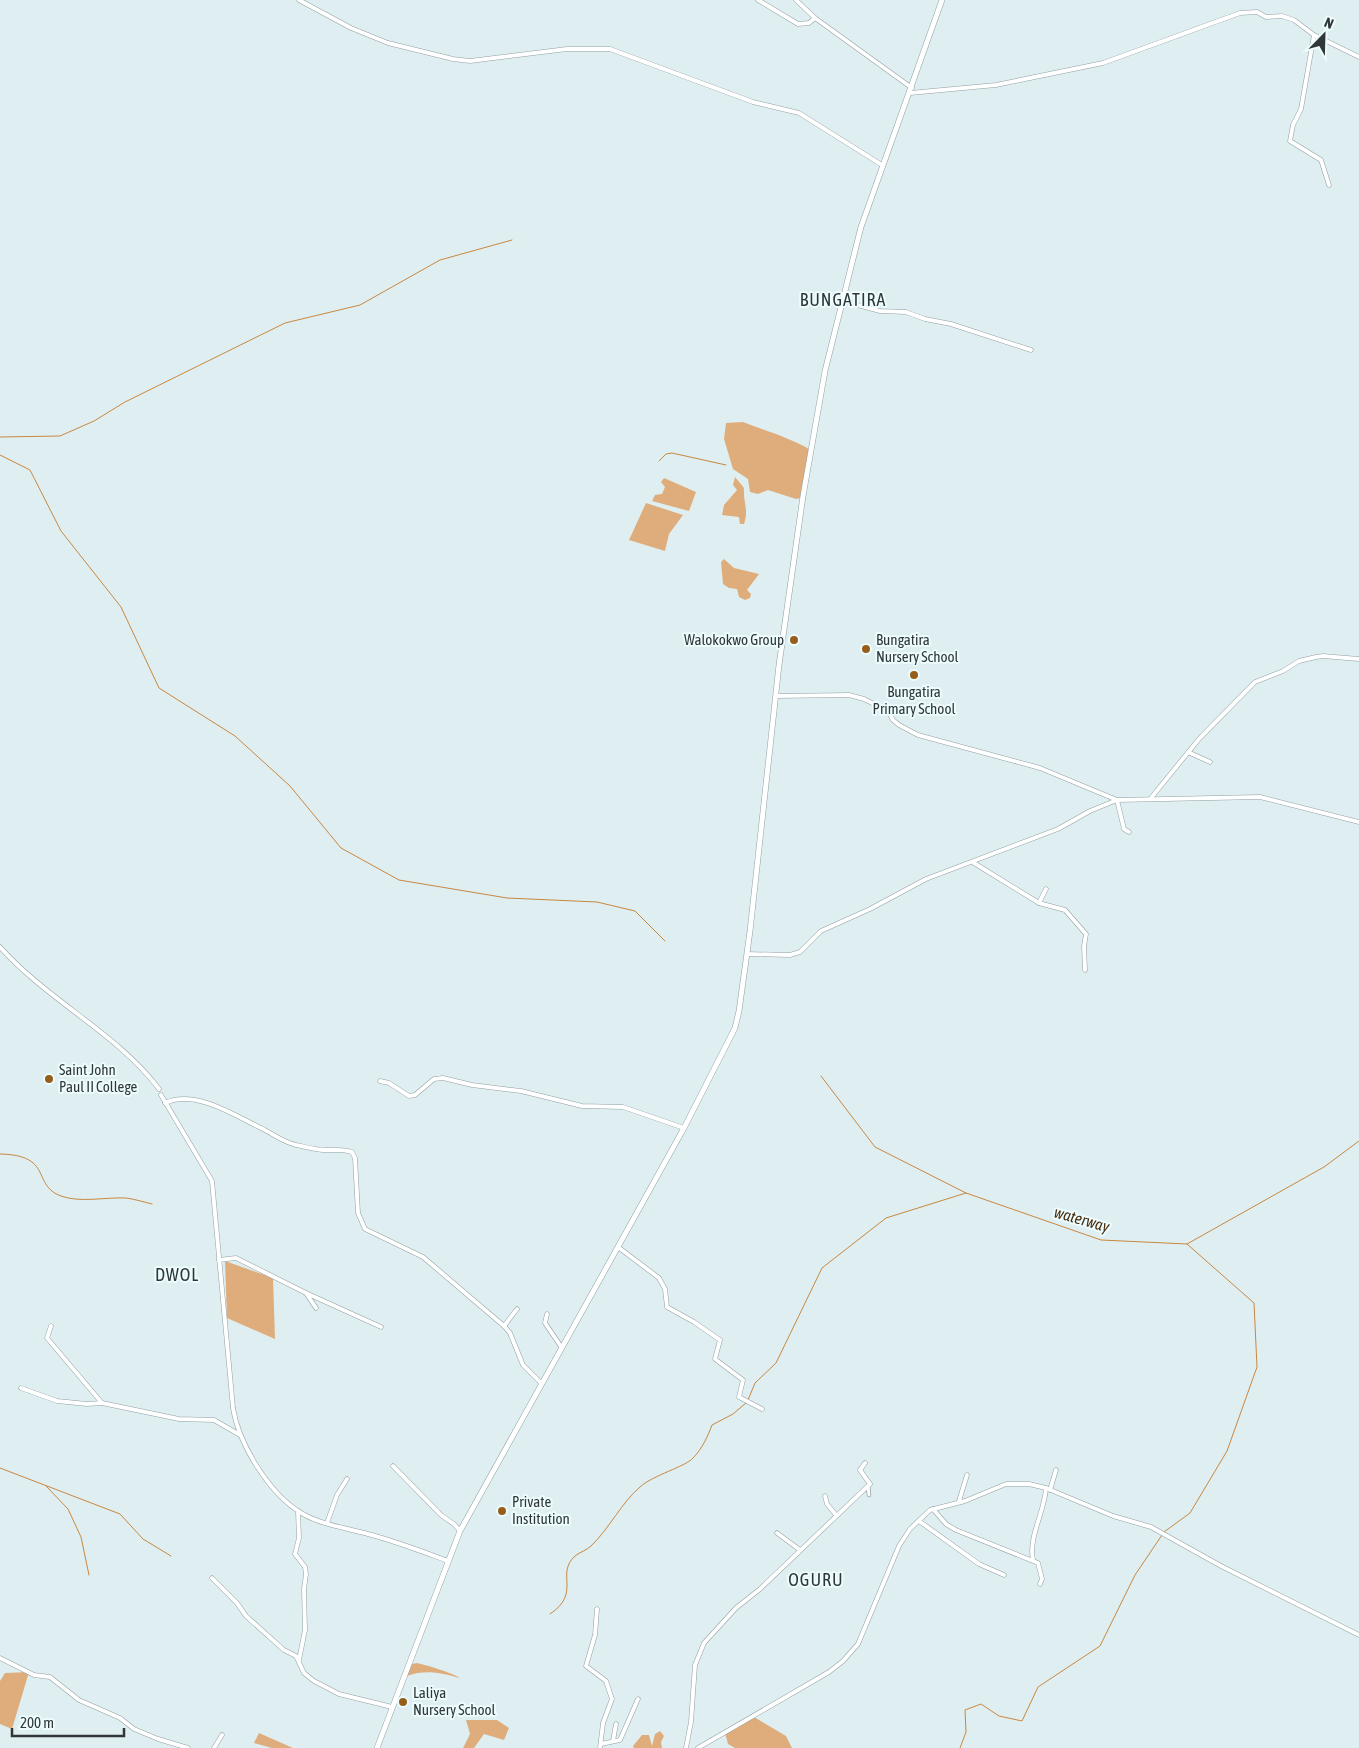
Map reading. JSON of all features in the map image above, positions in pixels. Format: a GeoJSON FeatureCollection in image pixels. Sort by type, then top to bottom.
{"type":"FeatureCollection","features":[{"type":"Feature","properties":{"kind":"street"},"geometry":{"type":"LineString","coordinates":[[300,0],[334,20],[374,37],[453,59],[470,61],[567,49],[610,49],[753,102],[799,113],[882,165]]}},
{"type":"Feature","properties":{"kind":"street"},"geometry":{"type":"LineString","coordinates":[[758,0],[798,24],[809,23],[814,18]]}},
{"type":"Feature","properties":{"kind":"street"},"geometry":{"type":"LineString","coordinates":[[796,0],[814,18],[911,91],[996,85],[1103,63],[1240,13],[1258,12],[1266,17],[1282,16],[1303,25],[1314,35],[1359,57]]}},
{"type":"Feature","properties":{"kind":"street"},"geometry":{"type":"LineString","coordinates":[[377,1748],[460,1532],[684,1128],[734,1028],[747,954],[776,696],[803,496],[818,406],[861,227],[942,0]]}},
{"type":"Feature","properties":{"kind":"street"},"geometry":{"type":"LineString","coordinates":[[1314,35],[1301,109],[1293,125],[1290,141],[1321,160],[1329,185]]}},
{"type":"Feature","properties":{"kind":"street"},"geometry":{"type":"LineString","coordinates":[[843,301],[880,311],[906,312],[925,320],[952,324],[1031,350]]}},
{"type":"Feature","properties":{"kind":"street"},"geometry":{"type":"LineString","coordinates":[[1151,798],[1177,765],[1190,753],[1199,739],[1255,682],[1283,671],[1299,661],[1316,657],[1359,659]]}},
{"type":"Feature","properties":{"kind":"street"},"geometry":{"type":"LineString","coordinates":[[776,696],[849,696],[864,699],[888,711],[892,720],[918,735],[1040,768],[1116,800]]}},
{"type":"Feature","properties":{"kind":"street"},"geometry":{"type":"LineString","coordinates":[[1190,753],[1210,762]]}},
{"type":"Feature","properties":{"kind":"street"},"geometry":{"type":"LineString","coordinates":[[747,954],[790,955],[800,952],[821,931],[870,909],[926,879],[974,863],[1058,829],[1090,811],[1116,800],[1260,797],[1359,822]]}},
{"type":"Feature","properties":{"kind":"street"},"geometry":{"type":"LineString","coordinates":[[1116,800],[1124,829],[1129,832]]}},
{"type":"Feature","properties":{"kind":"street"},"geometry":{"type":"LineString","coordinates":[[974,863],[1039,903],[1065,910],[1086,934],[1084,946],[1085,970]]}},
{"type":"Feature","properties":{"kind":"street"},"geometry":{"type":"LineString","coordinates":[[1039,903],[1046,889]]}},
{"type":"Feature","properties":{"kind":"street"},"geometry":{"type":"LineString","coordinates":[[0,948],[39,986],[140,1066],[159,1088]]}},
{"type":"Feature","properties":{"kind":"street"},"geometry":{"type":"LineString","coordinates":[[380,1081],[389,1083],[409,1096],[415,1095],[434,1079],[442,1078],[472,1085],[522,1090],[582,1106],[623,1107],[684,1128]]}},
{"type":"Feature","properties":{"kind":"street"},"geometry":{"type":"LineString","coordinates":[[161,1095],[164,1104],[208,1170],[212,1181],[229,1378],[235,1420],[249,1455],[282,1497],[298,1511],[327,1523],[395,1541],[448,1561]]}},
{"type":"Feature","properties":{"kind":"street"},"geometry":{"type":"LineString","coordinates":[[164,1104],[172,1100],[203,1103],[220,1108],[288,1142],[325,1150],[341,1148],[352,1152],[355,1158],[358,1213],[365,1229],[423,1257],[504,1326],[523,1365],[542,1384]]}},
{"type":"Feature","properties":{"kind":"street"},"geometry":{"type":"LineString","coordinates":[[618,1247],[659,1278],[665,1289],[667,1307],[694,1322],[720,1340],[715,1359],[742,1380],[739,1397],[762,1409]]}},
{"type":"Feature","properties":{"kind":"street"},"geometry":{"type":"LineString","coordinates":[[219,1260],[236,1258],[306,1293],[381,1327]]}},
{"type":"Feature","properties":{"kind":"street"},"geometry":{"type":"LineString","coordinates":[[306,1293],[316,1308]]}},
{"type":"Feature","properties":{"kind":"street"},"geometry":{"type":"LineString","coordinates":[[504,1326],[517,1309]]}},
{"type":"Feature","properties":{"kind":"street"},"geometry":{"type":"LineString","coordinates":[[547,1314],[545,1323],[562,1348]]}},
{"type":"Feature","properties":{"kind":"street"},"geometry":{"type":"LineString","coordinates":[[51,1326],[47,1338],[102,1402]]}},
{"type":"Feature","properties":{"kind":"street"},"geometry":{"type":"LineString","coordinates":[[21,1388],[57,1401],[87,1404],[102,1402],[179,1419],[214,1420],[240,1435]]}},
{"type":"Feature","properties":{"kind":"street"},"geometry":{"type":"LineString","coordinates":[[865,1463],[860,1470],[870,1484],[868,1486],[869,1495]]}},
{"type":"Feature","properties":{"kind":"street"},"geometry":{"type":"LineString","coordinates":[[393,1466],[440,1515],[455,1525],[460,1532]]}},
{"type":"Feature","properties":{"kind":"street"},"geometry":{"type":"LineString","coordinates":[[1033,1560],[1033,1548],[1048,1489],[1056,1470]]}},
{"type":"Feature","properties":{"kind":"street"},"geometry":{"type":"LineString","coordinates":[[959,1501],[967,1475]]}},
{"type":"Feature","properties":{"kind":"street"},"geometry":{"type":"LineString","coordinates":[[327,1523],[337,1495],[346,1479]]}},
{"type":"Feature","properties":{"kind":"street"},"geometry":{"type":"LineString","coordinates":[[698,1748],[830,1672],[843,1661],[858,1644],[899,1546],[919,1521],[933,1510],[1006,1484],[1029,1484],[1048,1489],[1113,1516],[1151,1527],[1221,1566],[1359,1635]]}},
{"type":"Feature","properties":{"kind":"street"},"geometry":{"type":"LineString","coordinates":[[686,1748],[691,1722],[696,1665],[704,1643],[736,1608],[760,1588],[868,1486]]}},
{"type":"Feature","properties":{"kind":"street"},"geometry":{"type":"LineString","coordinates":[[826,1496],[827,1504],[836,1515]]}},
{"type":"Feature","properties":{"kind":"street"},"geometry":{"type":"LineString","coordinates":[[933,1510],[946,1524],[956,1530],[980,1541],[995,1544],[1008,1552],[1038,1563],[1041,1576],[1040,1584]]}},
{"type":"Feature","properties":{"kind":"street"},"geometry":{"type":"LineString","coordinates":[[298,1511],[299,1538],[295,1554],[305,1567],[306,1574],[304,1590],[305,1630],[299,1660]]}},
{"type":"Feature","properties":{"kind":"street"},"geometry":{"type":"LineString","coordinates":[[919,1521],[979,1564],[1004,1575]]}},
{"type":"Feature","properties":{"kind":"street"},"geometry":{"type":"LineString","coordinates":[[777,1534],[800,1550]]}},
{"type":"Feature","properties":{"kind":"street"},"geometry":{"type":"LineString","coordinates":[[212,1578],[237,1603],[246,1616],[299,1660],[304,1673],[322,1686],[339,1694],[392,1707]]}},
{"type":"Feature","properties":{"kind":"street"},"geometry":{"type":"LineString","coordinates":[[597,1609],[595,1635],[586,1666],[606,1681],[612,1699],[603,1723],[600,1746]]}},
{"type":"Feature","properties":{"kind":"street"},"geometry":{"type":"LineString","coordinates":[[0,1658],[34,1675],[50,1678],[79,1700],[120,1718],[134,1729],[188,1748]]}},
{"type":"Feature","properties":{"kind":"street"},"geometry":{"type":"LineString","coordinates":[[600,1746],[620,1740],[638,1700]]}},
{"type":"Feature","properties":{"kind":"street"},"geometry":{"type":"LineString","coordinates":[[612,1741],[616,1724]]}},
{"type":"Feature","properties":{"kind":"street"},"geometry":{"type":"LineString","coordinates":[[214,1748],[222,1735]]}},
{"type":"Feature","properties":{"kind":"shaded area"},"geometry":{"type":"Polygon","coordinates":[[[743,422],[809,449],[800,498],[796,499],[768,490],[758,494],[750,492],[748,479],[733,469],[724,439],[726,423],[743,422]]]}},
{"type":"Feature","properties":{"kind":"shaded area"},"geometry":{"type":"Polygon","coordinates":[[[735,477],[744,488],[746,514],[744,524],[740,524],[739,517],[722,515],[724,505],[737,490],[733,485],[735,477]]]}},
{"type":"Feature","properties":{"kind":"shaded area"},"geometry":{"type":"Polygon","coordinates":[[[664,478],[696,492],[689,511],[652,501],[655,495],[662,494],[665,487],[661,482],[664,478]]]}},
{"type":"Feature","properties":{"kind":"shaded area"},"geometry":{"type":"Polygon","coordinates":[[[646,503],[683,515],[669,534],[665,551],[629,540],[646,503]]]}},
{"type":"Feature","properties":{"kind":"shaded area"},"geometry":{"type":"Polygon","coordinates":[[[724,559],[734,568],[759,574],[747,590],[751,594],[750,598],[745,600],[739,597],[737,589],[729,588],[723,584],[721,562],[724,559]]]}},
{"type":"Feature","properties":{"kind":"shaded area"},"geometry":{"type":"Polygon","coordinates":[[[225,1261],[273,1278],[275,1339],[227,1318],[225,1261]]]}},
{"type":"Feature","properties":{"kind":"shaded area"},"geometry":{"type":"Polygon","coordinates":[[[417,1663],[460,1678],[427,1672],[407,1676],[412,1664],[417,1663]]]}},
{"type":"Feature","properties":{"kind":"shaded area"},"geometry":{"type":"Polygon","coordinates":[[[29,1672],[12,1729],[0,1724],[0,1681],[5,1673],[29,1672]]]}},
{"type":"Feature","properties":{"kind":"shaded area"},"geometry":{"type":"Polygon","coordinates":[[[754,1717],[786,1736],[792,1748],[735,1748],[728,1744],[725,1733],[754,1717]]]}},
{"type":"Feature","properties":{"kind":"shaded area"},"geometry":{"type":"Polygon","coordinates":[[[466,1720],[497,1720],[509,1728],[504,1740],[484,1734],[474,1748],[463,1748],[470,1734],[466,1720]]]}},
{"type":"Feature","properties":{"kind":"shaded area"},"geometry":{"type":"Polygon","coordinates":[[[660,1731],[664,1736],[661,1742],[662,1748],[634,1748],[633,1746],[642,1735],[649,1735],[652,1746],[655,1734],[660,1731]]]}},
{"type":"Feature","properties":{"kind":"shaded area"},"geometry":{"type":"Polygon","coordinates":[[[259,1733],[293,1748],[272,1748],[254,1743],[259,1733]]]}},
{"type":"Feature","properties":{"kind":"waterway"},"geometry":{"type":"LineString","coordinates":[[0,437],[60,436],[94,421],[125,402],[285,323],[360,305],[440,260],[512,240]]}},
{"type":"Feature","properties":{"kind":"waterway"},"geometry":{"type":"LineString","coordinates":[[659,461],[666,454],[672,453],[726,465]]}},
{"type":"Feature","properties":{"kind":"waterway"},"geometry":{"type":"LineString","coordinates":[[0,455],[30,470],[61,531],[121,607],[159,688],[235,736],[290,786],[341,848],[399,880],[507,898],[597,902],[635,911],[665,941]]}},
{"type":"Feature","properties":{"kind":"waterway","name":"waterway"},"geometry":{"type":"LineString","coordinates":[[821,1076],[875,1147],[966,1193],[1101,1240],[1187,1244],[1324,1167],[1359,1141]]}},
{"type":"Feature","properties":{"kind":"waterway"},"geometry":{"type":"LineString","coordinates":[[0,1154],[28,1159],[40,1171],[46,1185],[61,1196],[76,1199],[126,1198],[152,1204]]}},
{"type":"Feature","properties":{"kind":"waterway"},"geometry":{"type":"LineString","coordinates":[[748,1400],[755,1383],[776,1363],[822,1268],[886,1218],[966,1193]]}},
{"type":"Feature","properties":{"kind":"waterway"},"geometry":{"type":"LineString","coordinates":[[1164,1532],[1190,1513],[1227,1451],[1257,1367],[1254,1303],[1187,1244]]}},
{"type":"Feature","properties":{"kind":"waterway"},"geometry":{"type":"LineString","coordinates":[[550,1614],[565,1599],[569,1563],[575,1556],[598,1539],[633,1493],[646,1483],[689,1461],[702,1447],[712,1425],[733,1414],[746,1403]]}},
{"type":"Feature","properties":{"kind":"waterway"},"geometry":{"type":"LineString","coordinates":[[0,1468],[120,1514],[143,1539],[171,1556]]}},
{"type":"Feature","properties":{"kind":"waterway"},"geometry":{"type":"LineString","coordinates":[[46,1486],[68,1509],[81,1537],[89,1575]]}},
{"type":"Feature","properties":{"kind":"waterway"},"geometry":{"type":"LineString","coordinates":[[960,1748],[966,1732],[965,1710],[981,1704],[999,1716],[1022,1721],[1038,1687],[1100,1646],[1135,1575],[1162,1535]]}},
{"type":"Feature","properties":{"kind":"place","name":"Walokokwo Group"},"geometry":{"type":"Point","coordinates":[794,640]}},
{"type":"Feature","properties":{"kind":"place","name":"Bungatira Nursery School"},"geometry":{"type":"Point","coordinates":[866,649]}},
{"type":"Feature","properties":{"kind":"place","name":"Bungatira Primary School"},"geometry":{"type":"Point","coordinates":[914,675]}},
{"type":"Feature","properties":{"kind":"place","name":"Saint John Paul II College"},"geometry":{"type":"Point","coordinates":[49,1079]}},
{"type":"Feature","properties":{"kind":"place","name":"Private Institution"},"geometry":{"type":"Point","coordinates":[502,1511]}},
{"type":"Feature","properties":{"kind":"place","name":"Laliya Nursery School"},"geometry":{"type":"Point","coordinates":[403,1702]}},
{"type":"Feature","properties":{"kind":"district","name":"BUNGATIRA"},"geometry":{"type":"Point","coordinates":[843,300]}},
{"type":"Feature","properties":{"kind":"district","name":"DWOL"},"geometry":{"type":"Point","coordinates":[177,1275]}},
{"type":"Feature","properties":{"kind":"district","name":"OGURU"},"geometry":{"type":"Point","coordinates":[816,1580]}}]}
